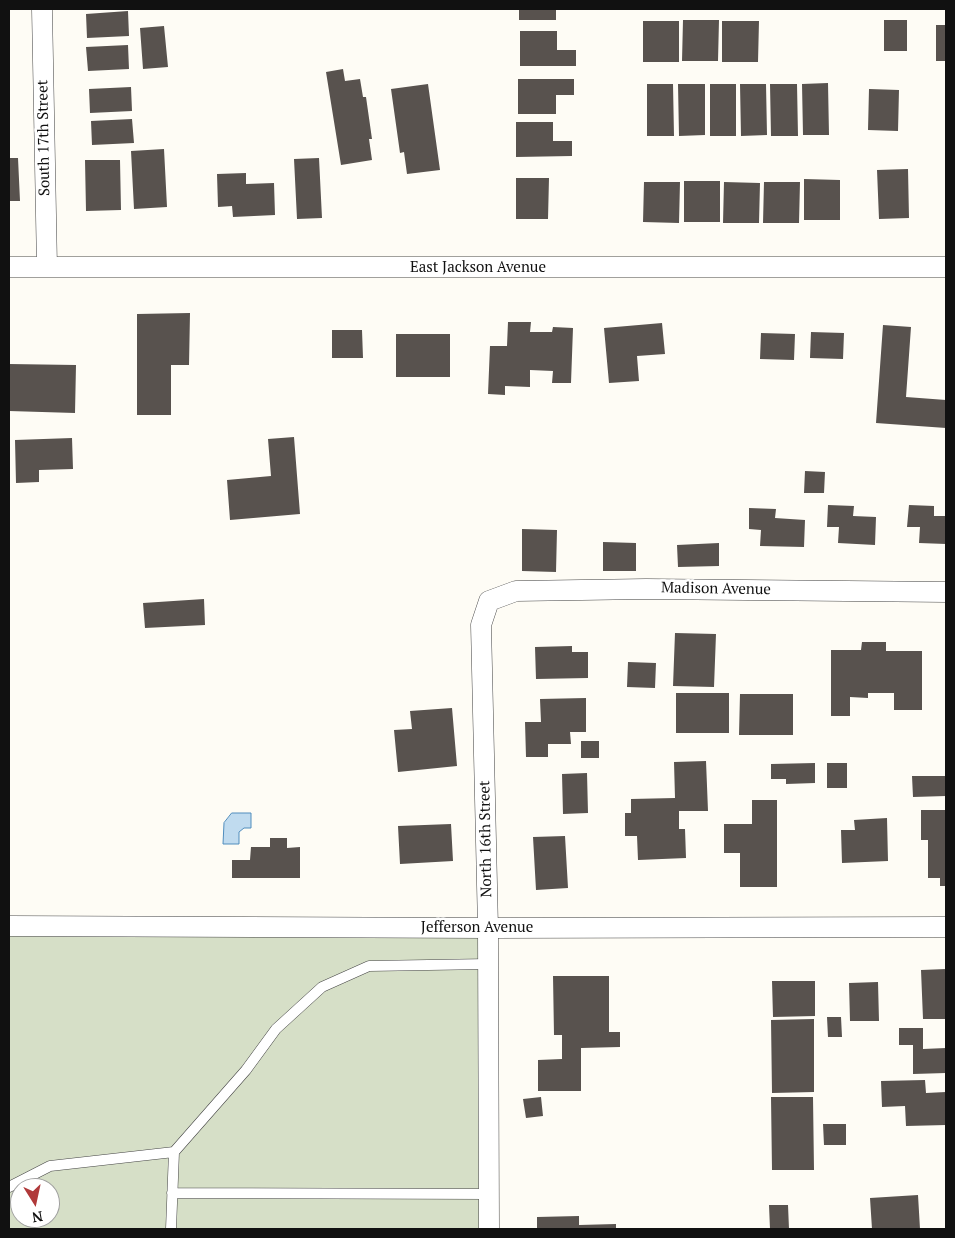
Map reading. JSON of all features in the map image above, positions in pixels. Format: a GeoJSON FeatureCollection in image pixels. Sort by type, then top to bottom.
{"type":"FeatureCollection","features":[{"type":"Feature","properties":{"kind":"street","name":"South 17th Street"},"geometry":{"type":"LineString","coordinates":[[42,9],[47,267]]}},
{"type":"Feature","properties":{"kind":"street","name":"East Jackson Avenue"},"geometry":{"type":"LineString","coordinates":[[9,267],[946,267]]}},
{"type":"Feature","properties":{"kind":"street","name":"Madison Avenue"},"geometry":{"type":"LineString","coordinates":[[489,601],[516,591],[535,590],[646,589],[946,592]]}},
{"type":"Feature","properties":{"kind":"street","name":"North 16th Street"},"geometry":{"type":"LineString","coordinates":[[489,601],[481,625],[488,928],[489,1229]]}},
{"type":"Feature","properties":{"kind":"street","name":"Jefferson Avenue"},"geometry":{"type":"LineString","coordinates":[[9,926],[946,927]]}},
{"type":"Feature","properties":{"kind":"lane"},"geometry":{"type":"LineString","coordinates":[[171,1229],[174,1152],[246,1070],[276,1029],[322,987],[369,966],[488,964]]}},
{"type":"Feature","properties":{"kind":"lane"},"geometry":{"type":"LineString","coordinates":[[9,1188],[50,1166],[174,1152]]}},
{"type":"Feature","properties":{"kind":"lane"},"geometry":{"type":"LineString","coordinates":[[172,1193],[489,1194]]}},
{"type":"Feature","properties":{"kind":"green space"},"geometry":{"type":"Polygon","coordinates":[[[9,926],[488,928],[489,1229],[9,1229],[9,926]]]}},
{"type":"Feature","properties":{"kind":"water"},"geometry":{"type":"Polygon","coordinates":[[[232,813],[251,813],[251,828],[244,828],[239,832],[239,844],[223,844],[224,823],[232,813]]]}},
{"type":"Feature","properties":{"kind":"building"},"geometry":{"type":"Polygon","coordinates":[[[519,9],[556,9],[556,20],[519,20],[519,9]]]}},
{"type":"Feature","properties":{"kind":"building"},"geometry":{"type":"Polygon","coordinates":[[[128,11],[129,36],[87,38],[86,14],[128,11]]]}},
{"type":"Feature","properties":{"kind":"building"},"geometry":{"type":"Polygon","coordinates":[[[683,20],[719,20],[718,61],[682,61],[683,20]]]}},
{"type":"Feature","properties":{"kind":"building"},"geometry":{"type":"Polygon","coordinates":[[[884,20],[907,20],[907,51],[884,51],[884,20]]]}},
{"type":"Feature","properties":{"kind":"building"},"geometry":{"type":"Polygon","coordinates":[[[643,21],[679,21],[679,62],[643,62],[643,21]]]}},
{"type":"Feature","properties":{"kind":"building"},"geometry":{"type":"Polygon","coordinates":[[[722,21],[759,21],[758,62],[722,62],[722,21]]]}},
{"type":"Feature","properties":{"kind":"building"},"geometry":{"type":"Polygon","coordinates":[[[936,25],[946,25],[946,61],[936,61],[936,25]]]}},
{"type":"Feature","properties":{"kind":"building"},"geometry":{"type":"Polygon","coordinates":[[[164,26],[168,67],[143,69],[140,28],[164,26]]]}},
{"type":"Feature","properties":{"kind":"building"},"geometry":{"type":"Polygon","coordinates":[[[520,31],[557,31],[557,50],[576,50],[576,66],[520,66],[520,31]]]}},
{"type":"Feature","properties":{"kind":"building"},"geometry":{"type":"Polygon","coordinates":[[[128,45],[129,69],[88,71],[86,47],[128,45]]]}},
{"type":"Feature","properties":{"kind":"building"},"geometry":{"type":"Polygon","coordinates":[[[343,69],[345,81],[360,79],[363,97],[366,97],[372,139],[369,139],[372,160],[341,165],[326,72],[343,69]]]}},
{"type":"Feature","properties":{"kind":"building"},"geometry":{"type":"Polygon","coordinates":[[[518,79],[574,79],[574,95],[556,95],[556,114],[518,114],[518,79]]]}},
{"type":"Feature","properties":{"kind":"building"},"geometry":{"type":"Polygon","coordinates":[[[828,83],[829,135],[803,135],[802,84],[828,83]]]}},
{"type":"Feature","properties":{"kind":"building"},"geometry":{"type":"Polygon","coordinates":[[[428,84],[440,170],[407,174],[404,152],[400,153],[391,89],[428,84]]]}},
{"type":"Feature","properties":{"kind":"building"},"geometry":{"type":"Polygon","coordinates":[[[647,84],[673,84],[674,136],[647,136],[647,84]]]}},
{"type":"Feature","properties":{"kind":"building"},"geometry":{"type":"Polygon","coordinates":[[[678,84],[705,84],[705,135],[679,136],[678,84]]]}},
{"type":"Feature","properties":{"kind":"building"},"geometry":{"type":"Polygon","coordinates":[[[710,84],[736,84],[736,136],[710,136],[710,84]]]}},
{"type":"Feature","properties":{"kind":"building"},"geometry":{"type":"Polygon","coordinates":[[[740,84],[766,84],[767,135],[741,136],[740,84]]]}},
{"type":"Feature","properties":{"kind":"building"},"geometry":{"type":"Polygon","coordinates":[[[770,84],[797,84],[798,136],[771,136],[770,84]]]}},
{"type":"Feature","properties":{"kind":"building"},"geometry":{"type":"Polygon","coordinates":[[[131,87],[132,111],[90,113],[89,89],[131,87]]]}},
{"type":"Feature","properties":{"kind":"building"},"geometry":{"type":"Polygon","coordinates":[[[869,89],[899,90],[898,131],[868,130],[869,89]]]}},
{"type":"Feature","properties":{"kind":"building"},"geometry":{"type":"Polygon","coordinates":[[[132,119],[134,143],[92,145],[91,121],[132,119]]]}},
{"type":"Feature","properties":{"kind":"building"},"geometry":{"type":"Polygon","coordinates":[[[516,122],[553,122],[553,141],[572,141],[572,156],[516,157],[516,122]]]}},
{"type":"Feature","properties":{"kind":"building"},"geometry":{"type":"Polygon","coordinates":[[[164,149],[167,207],[134,209],[131,151],[164,149]]]}},
{"type":"Feature","properties":{"kind":"building"},"geometry":{"type":"Polygon","coordinates":[[[9,158],[18,158],[20,201],[9,201],[9,158]]]}},
{"type":"Feature","properties":{"kind":"building"},"geometry":{"type":"Polygon","coordinates":[[[319,158],[322,218],[297,219],[294,159],[319,158]]]}},
{"type":"Feature","properties":{"kind":"building"},"geometry":{"type":"Polygon","coordinates":[[[85,160],[120,160],[121,210],[86,211],[85,160]]]}},
{"type":"Feature","properties":{"kind":"building"},"geometry":{"type":"Polygon","coordinates":[[[908,169],[909,218],[879,219],[877,170],[908,169]]]}},
{"type":"Feature","properties":{"kind":"building"},"geometry":{"type":"Polygon","coordinates":[[[246,173],[246,184],[274,183],[275,215],[233,217],[232,206],[218,207],[217,174],[246,173]]]}},
{"type":"Feature","properties":{"kind":"building"},"geometry":{"type":"Polygon","coordinates":[[[516,178],[549,178],[548,219],[516,219],[516,178]]]}},
{"type":"Feature","properties":{"kind":"building"},"geometry":{"type":"Polygon","coordinates":[[[804,179],[840,180],[840,220],[804,220],[804,179]]]}},
{"type":"Feature","properties":{"kind":"building"},"geometry":{"type":"Polygon","coordinates":[[[684,181],[720,181],[720,222],[684,222],[684,181]]]}},
{"type":"Feature","properties":{"kind":"building"},"geometry":{"type":"Polygon","coordinates":[[[644,182],[680,182],[679,223],[643,222],[644,182]]]}},
{"type":"Feature","properties":{"kind":"building"},"geometry":{"type":"Polygon","coordinates":[[[724,182],[760,183],[759,223],[723,223],[724,182]]]}},
{"type":"Feature","properties":{"kind":"building"},"geometry":{"type":"Polygon","coordinates":[[[764,182],[800,182],[799,223],[763,223],[764,182]]]}},
{"type":"Feature","properties":{"kind":"building"},"geometry":{"type":"Polygon","coordinates":[[[190,313],[189,365],[171,365],[171,415],[137,415],[137,314],[190,313]]]}},
{"type":"Feature","properties":{"kind":"building"},"geometry":{"type":"Polygon","coordinates":[[[508,322],[531,322],[530,332],[552,332],[553,327],[573,328],[571,383],[552,383],[553,371],[530,370],[530,387],[505,386],[505,395],[488,394],[490,346],[507,346],[508,322]]]}},
{"type":"Feature","properties":{"kind":"building"},"geometry":{"type":"Polygon","coordinates":[[[662,323],[665,354],[637,356],[639,381],[609,383],[604,328],[662,323]]]}},
{"type":"Feature","properties":{"kind":"building"},"geometry":{"type":"Polygon","coordinates":[[[883,325],[911,327],[906,397],[946,400],[946,428],[876,423],[883,325]]]}},
{"type":"Feature","properties":{"kind":"building"},"geometry":{"type":"Polygon","coordinates":[[[332,330],[362,330],[363,358],[332,358],[332,330]]]}},
{"type":"Feature","properties":{"kind":"building"},"geometry":{"type":"Polygon","coordinates":[[[811,332],[844,333],[843,359],[810,358],[811,332]]]}},
{"type":"Feature","properties":{"kind":"building"},"geometry":{"type":"Polygon","coordinates":[[[761,333],[795,334],[794,360],[760,359],[761,333]]]}},
{"type":"Feature","properties":{"kind":"building"},"geometry":{"type":"Polygon","coordinates":[[[396,334],[450,334],[450,377],[396,377],[396,334]]]}},
{"type":"Feature","properties":{"kind":"building"},"geometry":{"type":"Polygon","coordinates":[[[9,364],[76,365],[75,413],[9,411],[9,364]]]}},
{"type":"Feature","properties":{"kind":"building"},"geometry":{"type":"Polygon","coordinates":[[[294,437],[300,514],[230,520],[227,480],[271,476],[268,439],[294,437]]]}},
{"type":"Feature","properties":{"kind":"building"},"geometry":{"type":"Polygon","coordinates":[[[72,438],[73,469],[39,470],[39,482],[16,483],[15,440],[72,438]]]}},
{"type":"Feature","properties":{"kind":"building"},"geometry":{"type":"Polygon","coordinates":[[[805,471],[825,472],[824,493],[804,493],[805,471]]]}},
{"type":"Feature","properties":{"kind":"building"},"geometry":{"type":"Polygon","coordinates":[[[828,505],[854,506],[853,516],[876,517],[875,545],[838,543],[839,527],[827,527],[828,505]]]}},
{"type":"Feature","properties":{"kind":"building"},"geometry":{"type":"Polygon","coordinates":[[[909,505],[934,506],[934,516],[946,516],[946,544],[919,543],[920,527],[907,527],[909,505]]]}},
{"type":"Feature","properties":{"kind":"building"},"geometry":{"type":"Polygon","coordinates":[[[749,508],[776,509],[775,518],[805,520],[804,547],[760,546],[761,530],[749,529],[749,508]]]}},
{"type":"Feature","properties":{"kind":"building"},"geometry":{"type":"Polygon","coordinates":[[[522,529],[557,530],[556,572],[522,571],[522,529]]]}},
{"type":"Feature","properties":{"kind":"building"},"geometry":{"type":"Polygon","coordinates":[[[603,542],[636,543],[636,571],[603,571],[603,542]]]}},
{"type":"Feature","properties":{"kind":"building"},"geometry":{"type":"Polygon","coordinates":[[[719,543],[719,566],[678,567],[677,545],[719,543]]]}},
{"type":"Feature","properties":{"kind":"building"},"geometry":{"type":"Polygon","coordinates":[[[204,599],[205,625],[145,628],[143,603],[204,599]]]}},
{"type":"Feature","properties":{"kind":"building"},"geometry":{"type":"Polygon","coordinates":[[[675,633],[716,634],[714,687],[673,686],[675,633]]]}},
{"type":"Feature","properties":{"kind":"building"},"geometry":{"type":"Polygon","coordinates":[[[862,642],[886,642],[886,651],[922,651],[922,710],[894,710],[894,693],[868,693],[868,698],[850,697],[850,716],[831,716],[831,650],[861,650],[862,642]]]}},
{"type":"Feature","properties":{"kind":"building"},"geometry":{"type":"Polygon","coordinates":[[[572,646],[572,652],[588,652],[588,678],[536,679],[535,647],[572,646]]]}},
{"type":"Feature","properties":{"kind":"building"},"geometry":{"type":"Polygon","coordinates":[[[628,662],[656,663],[655,688],[627,687],[628,662]]]}},
{"type":"Feature","properties":{"kind":"building"},"geometry":{"type":"Polygon","coordinates":[[[676,693],[729,693],[729,733],[676,733],[676,693]]]}},
{"type":"Feature","properties":{"kind":"building"},"geometry":{"type":"Polygon","coordinates":[[[740,694],[793,694],[793,735],[739,735],[740,694]]]}},
{"type":"Feature","properties":{"kind":"building"},"geometry":{"type":"Polygon","coordinates":[[[586,698],[586,732],[570,732],[571,744],[548,744],[548,757],[526,757],[525,722],[541,722],[540,699],[586,698]]]}},
{"type":"Feature","properties":{"kind":"building"},"geometry":{"type":"Polygon","coordinates":[[[452,708],[457,766],[398,772],[394,730],[412,729],[410,711],[452,708]]]}},
{"type":"Feature","properties":{"kind":"building"},"geometry":{"type":"Polygon","coordinates":[[[581,741],[599,741],[599,758],[581,758],[581,741]]]}},
{"type":"Feature","properties":{"kind":"building"},"geometry":{"type":"Polygon","coordinates":[[[706,761],[708,811],[679,811],[679,829],[685,829],[686,858],[638,860],[637,836],[625,836],[625,813],[631,813],[631,799],[675,798],[674,762],[706,761]]]}},
{"type":"Feature","properties":{"kind":"building"},"geometry":{"type":"Polygon","coordinates":[[[815,763],[815,783],[786,784],[786,779],[771,779],[771,764],[815,763]]]}},
{"type":"Feature","properties":{"kind":"building"},"geometry":{"type":"Polygon","coordinates":[[[827,763],[847,763],[847,788],[827,788],[827,763]]]}},
{"type":"Feature","properties":{"kind":"building"},"geometry":{"type":"Polygon","coordinates":[[[587,773],[588,813],[563,814],[562,774],[587,773]]]}},
{"type":"Feature","properties":{"kind":"building"},"geometry":{"type":"Polygon","coordinates":[[[912,776],[945,776],[946,796],[913,797],[912,776]]]}},
{"type":"Feature","properties":{"kind":"building"},"geometry":{"type":"Polygon","coordinates":[[[752,800],[777,800],[777,887],[740,887],[740,853],[724,853],[724,824],[752,824],[752,800]]]}},
{"type":"Feature","properties":{"kind":"building"},"geometry":{"type":"Polygon","coordinates":[[[921,810],[946,810],[946,886],[940,886],[940,878],[928,878],[928,840],[921,840],[921,810]]]}},
{"type":"Feature","properties":{"kind":"building"},"geometry":{"type":"Polygon","coordinates":[[[887,818],[888,861],[842,863],[841,830],[855,830],[854,820],[887,818]]]}},
{"type":"Feature","properties":{"kind":"building"},"geometry":{"type":"Polygon","coordinates":[[[451,824],[453,861],[400,864],[398,826],[451,824]]]}},
{"type":"Feature","properties":{"kind":"building"},"geometry":{"type":"Polygon","coordinates":[[[565,836],[568,888],[536,890],[533,837],[565,836]]]}},
{"type":"Feature","properties":{"kind":"building"},"geometry":{"type":"Polygon","coordinates":[[[270,838],[287,838],[287,848],[300,847],[300,878],[232,878],[232,860],[250,860],[251,847],[270,847],[270,838]]]}},
{"type":"Feature","properties":{"kind":"building"},"geometry":{"type":"Polygon","coordinates":[[[946,969],[946,1019],[923,1019],[921,970],[946,969]]]}},
{"type":"Feature","properties":{"kind":"building"},"geometry":{"type":"Polygon","coordinates":[[[553,976],[609,976],[609,1032],[620,1032],[620,1047],[581,1048],[581,1091],[538,1091],[538,1060],[562,1059],[562,1035],[554,1035],[553,976]]]}},
{"type":"Feature","properties":{"kind":"building"},"geometry":{"type":"Polygon","coordinates":[[[772,981],[815,981],[815,1016],[773,1017],[772,981]]]}},
{"type":"Feature","properties":{"kind":"building"},"geometry":{"type":"Polygon","coordinates":[[[878,982],[879,1021],[850,1021],[849,983],[878,982]]]}},
{"type":"Feature","properties":{"kind":"building"},"geometry":{"type":"Polygon","coordinates":[[[827,1017],[841,1017],[842,1037],[828,1037],[827,1017]]]}},
{"type":"Feature","properties":{"kind":"building"},"geometry":{"type":"Polygon","coordinates":[[[814,1019],[814,1092],[772,1093],[771,1020],[814,1019]]]}},
{"type":"Feature","properties":{"kind":"building"},"geometry":{"type":"Polygon","coordinates":[[[899,1028],[923,1028],[923,1049],[946,1048],[946,1073],[913,1074],[913,1045],[899,1045],[899,1028]]]}},
{"type":"Feature","properties":{"kind":"building"},"geometry":{"type":"Polygon","coordinates":[[[925,1080],[926,1093],[946,1092],[946,1125],[906,1126],[905,1106],[882,1107],[881,1081],[925,1080]]]}},
{"type":"Feature","properties":{"kind":"building"},"geometry":{"type":"Polygon","coordinates":[[[541,1097],[543,1116],[526,1118],[523,1099],[541,1097]]]}},
{"type":"Feature","properties":{"kind":"building"},"geometry":{"type":"Polygon","coordinates":[[[771,1097],[813,1097],[814,1170],[772,1170],[771,1097]]]}},
{"type":"Feature","properties":{"kind":"building"},"geometry":{"type":"Polygon","coordinates":[[[823,1124],[846,1124],[846,1145],[824,1145],[823,1124]]]}},
{"type":"Feature","properties":{"kind":"building"},"geometry":{"type":"Polygon","coordinates":[[[918,1195],[920,1229],[872,1229],[870,1198],[918,1195]]]}},
{"type":"Feature","properties":{"kind":"building"},"geometry":{"type":"Polygon","coordinates":[[[769,1205],[788,1205],[789,1229],[770,1229],[769,1205]]]}},
{"type":"Feature","properties":{"kind":"building"},"geometry":{"type":"Polygon","coordinates":[[[579,1216],[579,1225],[616,1224],[616,1229],[537,1229],[537,1217],[579,1216]]]}}]}
